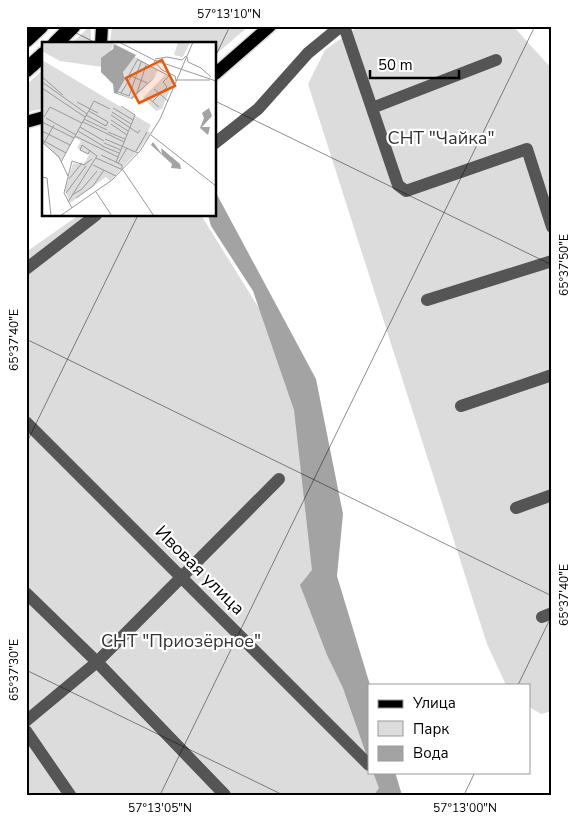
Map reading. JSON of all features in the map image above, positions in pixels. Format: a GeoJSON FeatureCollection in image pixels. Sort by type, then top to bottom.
{"type":"FeatureCollection","features":[{"type":"Feature","properties":{"kind":"highway"},"geometry":{"type":"LineString","coordinates":[[26,40],[41,26]]}},
{"type":"Feature","properties":{"kind":"highway"},"geometry":{"type":"LineString","coordinates":[[57,42],[73,26]]}},
{"type":"Feature","properties":{"kind":"highway"},"geometry":{"type":"LineString","coordinates":[[26,70],[42,56]]}},
{"type":"Feature","properties":{"kind":"main road"},"geometry":{"type":"LineString","coordinates":[[101,42],[102,26]]}},
{"type":"Feature","properties":{"kind":"main road"},"geometry":{"type":"LineString","coordinates":[[216,65],[269,26]]}},
{"type":"Feature","properties":{"kind":"main road"},"geometry":{"type":"LineString","coordinates":[[216,73],[269,26]]}},
{"type":"Feature","properties":{"kind":"main road"},"geometry":{"type":"LineString","coordinates":[[26,122],[42,117]]}},
{"type":"Feature","properties":{"kind":"street"},"geometry":{"type":"LineString","coordinates":[[216,142],[258,108],[308,53],[342,26],[398,185],[406,191],[527,149],[552,227]]}},
{"type":"Feature","properties":{"kind":"street"},"geometry":{"type":"LineString","coordinates":[[372,108],[496,60]]}},
{"type":"Feature","properties":{"kind":"street"},"geometry":{"type":"LineString","coordinates":[[26,269],[95,216]]}},
{"type":"Feature","properties":{"kind":"street"},"geometry":{"type":"LineString","coordinates":[[427,300],[552,261]]}},
{"type":"Feature","properties":{"kind":"street"},"geometry":{"type":"LineString","coordinates":[[461,406],[552,375]]}},
{"type":"Feature","properties":{"kind":"street","name":"Ивовая улица"},"geometry":{"type":"LineString","coordinates":[[26,422],[368,764]]}},
{"type":"Feature","properties":{"kind":"street"},"geometry":{"type":"LineString","coordinates":[[26,721],[97,662],[279,479]]}},
{"type":"Feature","properties":{"kind":"street"},"geometry":{"type":"LineString","coordinates":[[516,508],[552,495]]}},
{"type":"Feature","properties":{"kind":"street"},"geometry":{"type":"LineString","coordinates":[[26,593],[97,662],[225,795]]}},
{"type":"Feature","properties":{"kind":"street"},"geometry":{"type":"LineString","coordinates":[[26,731],[70,795]]}},
{"type":"Feature","properties":{"kind":"green space"},"geometry":{"type":"Polygon","coordinates":[[[112,26],[249,26],[216,54],[216,42],[110,42],[112,26]]]}},
{"type":"Feature","properties":{"kind":"green space","name":"СНТ \"Чайка\""},"geometry":{"type":"Polygon","coordinates":[[[359,26],[513,26],[552,69],[552,711],[541,714],[530,708],[530,684],[506,684],[487,644],[308,84],[325,50],[359,26]]]}},
{"type":"Feature","properties":{"kind":"green space"},"geometry":{"type":"Polygon","coordinates":[[[88,28],[91,28],[91,42],[73,42],[88,28]]]}},
{"type":"Feature","properties":{"kind":"green space"},"geometry":{"type":"Polygon","coordinates":[[[42,71],[42,109],[26,113],[26,85],[42,71]]]}},
{"type":"Feature","properties":{"kind":"green space","name":"СНТ \"Приозёрное\""},"geometry":{"type":"Polygon","coordinates":[[[78,216],[202,216],[301,376],[331,603],[368,726],[368,774],[383,774],[389,795],[26,795],[26,252],[78,216]]]}},
{"type":"Feature","properties":{"kind":"water"},"geometry":{"type":"Polygon","coordinates":[[[216,193],[316,379],[343,514],[337,576],[370,684],[368,684],[368,759],[343,688],[327,655],[300,585],[312,570],[294,410],[253,291],[211,226],[208,216],[216,216],[216,193]]]}},
{"type":"Feature","properties":{"kind":"water"},"geometry":{"type":"Polygon","coordinates":[[[374,774],[396,774],[402,795],[374,795],[379,788],[374,774]]]}}]}
